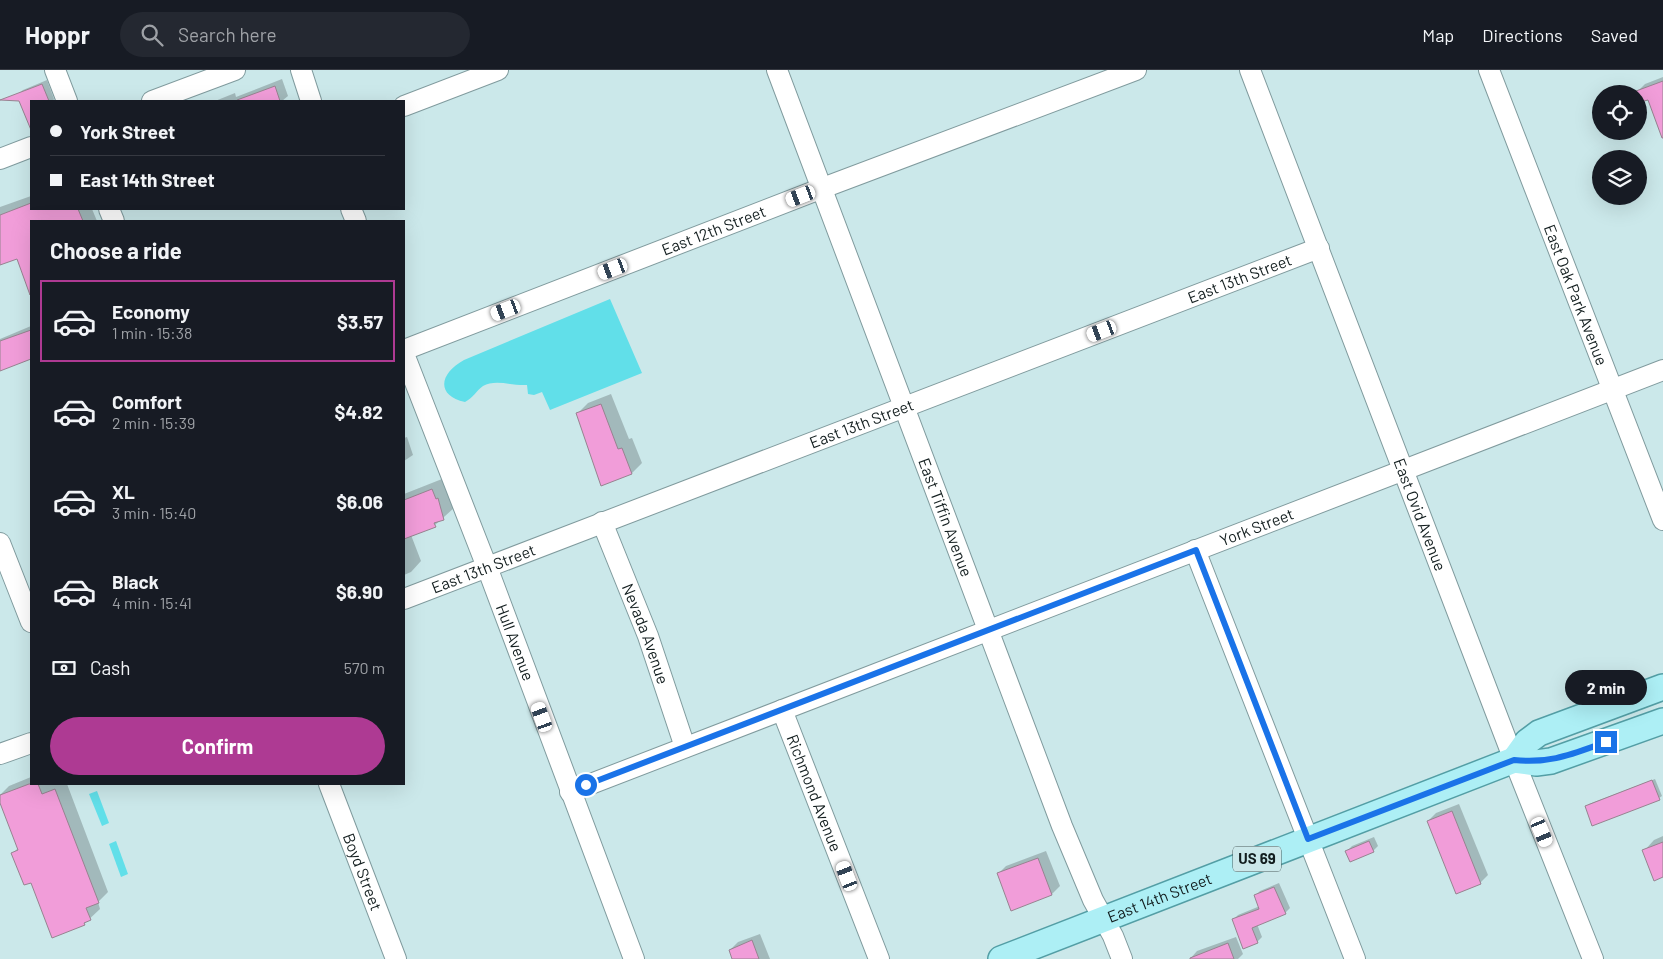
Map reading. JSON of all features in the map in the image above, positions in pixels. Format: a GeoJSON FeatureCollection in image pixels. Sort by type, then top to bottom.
{"type":"FeatureCollection","features":[{"type":"Feature","properties":{"kind":"main road"},"geometry":{"type":"LineString","coordinates":[[1514,760],[1527,742],[1540,733],[1663,687]]}},
{"type":"Feature","properties":{"kind":"main road","name":"East 14th Street"},"geometry":{"type":"LineString","coordinates":[[1001,959],[1514,760],[1536,763],[1551,761],[1663,721]]}},
{"type":"Feature","properties":{"kind":"street"},"geometry":{"type":"LineString","coordinates":[[55,70],[67,100]]}},
{"type":"Feature","properties":{"kind":"street"},"geometry":{"type":"LineString","coordinates":[[155,100],[235,70]]}},
{"type":"Feature","properties":{"kind":"street"},"geometry":{"type":"LineString","coordinates":[[301,70],[311,100]]}},
{"type":"Feature","properties":{"kind":"street"},"geometry":{"type":"LineString","coordinates":[[405,106],[498,70]]}},
{"type":"Feature","properties":{"kind":"street","name":"East Tiffin Avenue"},"geometry":{"type":"LineString","coordinates":[[777,70],[820,189],[1062,826],[1093,900],[1122,959]]}},
{"type":"Feature","properties":{"kind":"street","name":"East 12th Street"},"geometry":{"type":"LineString","coordinates":[[405,352],[820,189],[1136,70]]}},
{"type":"Feature","properties":{"kind":"street","name":"East Ovid Avenue"},"geometry":{"type":"LineString","coordinates":[[1250,70],[1514,760],[1593,959]]}},
{"type":"Feature","properties":{"kind":"street","name":"East Oak Park Avenue"},"geometry":{"type":"LineString","coordinates":[[1489,70],[1611,390],[1663,520]]}},
{"type":"Feature","properties":{"kind":"street"},"geometry":{"type":"LineString","coordinates":[[0,159],[30,147]]}},
{"type":"Feature","properties":{"kind":"street","name":"East 13th Street"},"geometry":{"type":"LineString","coordinates":[[405,599],[1319,248]]}},
{"type":"Feature","properties":{"kind":"street","name":"Hull Avenue"},"geometry":{"type":"LineString","coordinates":[[405,355],[634,959]]}},
{"type":"Feature","properties":{"kind":"street","name":"York Street"},"geometry":{"type":"LineString","coordinates":[[570,792],[1663,370]]}},
{"type":"Feature","properties":{"kind":"street","name":"Nevada Avenue"},"geometry":{"type":"LineString","coordinates":[[602,522],[648,636],[685,747]]}},
{"type":"Feature","properties":{"kind":"street"},"geometry":{"type":"LineString","coordinates":[[0,543],[30,619]]}},
{"type":"Feature","properties":{"kind":"street"},"geometry":{"type":"LineString","coordinates":[[1196,550],[1355,959]]}},
{"type":"Feature","properties":{"kind":"street","name":"Richmond Avenue"},"geometry":{"type":"LineString","coordinates":[[782,710],[879,959]]}},
{"type":"Feature","properties":{"kind":"street"},"geometry":{"type":"LineString","coordinates":[[0,754],[30,742]]}},
{"type":"Feature","properties":{"kind":"street","name":"Boyd Street"},"geometry":{"type":"LineString","coordinates":[[329,785],[396,959]]}},
{"type":"Feature","properties":{"kind":"shaded area"},"geometry":{"type":"Polygon","coordinates":[[[610,299],[642,373],[550,410],[542,392],[534,395],[528,394],[527,385],[488,384],[483,386],[465,402],[455,399],[445,389],[446,377],[456,365],[464,360],[610,299]]]}},
{"type":"Feature","properties":{"kind":"shaded area"},"geometry":{"type":"Polygon","coordinates":[[[97,791],[109,823],[102,826],[89,794],[97,791]]]}},
{"type":"Feature","properties":{"kind":"shaded area"},"geometry":{"type":"Polygon","coordinates":[[[116,841],[128,874],[121,877],[109,844],[116,841]]]}},
{"type":"Feature","properties":{"kind":"building"},"geometry":{"type":"Polygon","coordinates":[[[1663,81],[1663,138],[1647,100],[1647,87],[1663,81]]]}},
{"type":"Feature","properties":{"kind":"building"},"geometry":{"type":"Polygon","coordinates":[[[42,84],[49,100],[30,100],[30,128],[19,101],[0,100],[42,84]]]}},
{"type":"Feature","properties":{"kind":"building"},"geometry":{"type":"Polygon","coordinates":[[[275,86],[280,100],[237,100],[275,86]]]}},
{"type":"Feature","properties":{"kind":"building"},"geometry":{"type":"Polygon","coordinates":[[[30,203],[30,210],[78,210],[83,220],[30,220],[30,295],[17,259],[0,265],[0,215],[30,203]]]}},
{"type":"Feature","properties":{"kind":"building"},"geometry":{"type":"Polygon","coordinates":[[[30,330],[30,359],[0,371],[0,341],[30,330]]]}},
{"type":"Feature","properties":{"kind":"building"},"geometry":{"type":"Polygon","coordinates":[[[601,404],[618,449],[622,448],[632,474],[601,486],[576,413],[601,404]]]}},
{"type":"Feature","properties":{"kind":"building"},"geometry":{"type":"Polygon","coordinates":[[[432,489],[436,499],[438,498],[444,520],[434,523],[436,527],[405,539],[405,500],[432,489]]]}},
{"type":"Feature","properties":{"kind":"building"},"geometry":{"type":"Polygon","coordinates":[[[1652,780],[1660,800],[1592,826],[1585,806],[1652,780]]]}},
{"type":"Feature","properties":{"kind":"building"},"geometry":{"type":"Polygon","coordinates":[[[29,784],[38,785],[42,794],[55,789],[99,903],[86,908],[91,920],[84,923],[85,925],[52,938],[31,883],[24,885],[11,853],[18,850],[0,803],[0,795],[29,784]]]}},
{"type":"Feature","properties":{"kind":"building"},"geometry":{"type":"Polygon","coordinates":[[[1452,811],[1481,884],[1456,894],[1427,821],[1452,811]]]}},
{"type":"Feature","properties":{"kind":"building"},"geometry":{"type":"Polygon","coordinates":[[[1369,841],[1374,852],[1350,862],[1345,851],[1369,841]]]}},
{"type":"Feature","properties":{"kind":"building"},"geometry":{"type":"Polygon","coordinates":[[[1663,842],[1663,877],[1654,881],[1642,850],[1663,842]]]}},
{"type":"Feature","properties":{"kind":"building"},"geometry":{"type":"Polygon","coordinates":[[[1038,858],[1052,895],[1011,911],[997,873],[1038,858]]]}},
{"type":"Feature","properties":{"kind":"building"},"geometry":{"type":"Polygon","coordinates":[[[1274,887],[1286,914],[1252,928],[1258,943],[1243,949],[1232,919],[1259,909],[1254,895],[1274,887]]]}},
{"type":"Feature","properties":{"kind":"building"},"geometry":{"type":"Polygon","coordinates":[[[752,940],[759,959],[732,959],[729,950],[752,940]]]}},
{"type":"Feature","properties":{"kind":"building"},"geometry":{"type":"Polygon","coordinates":[[[1228,943],[1234,959],[1190,959],[1190,958],[1228,943]]]}},
{"type":"Feature","properties":{"kind":"route"},"geometry":{"type":"LineString","coordinates":[[586,785],[1196,550],[1308,839],[1514,760],[1536,763],[1551,761],[1606,742]]}}]}
